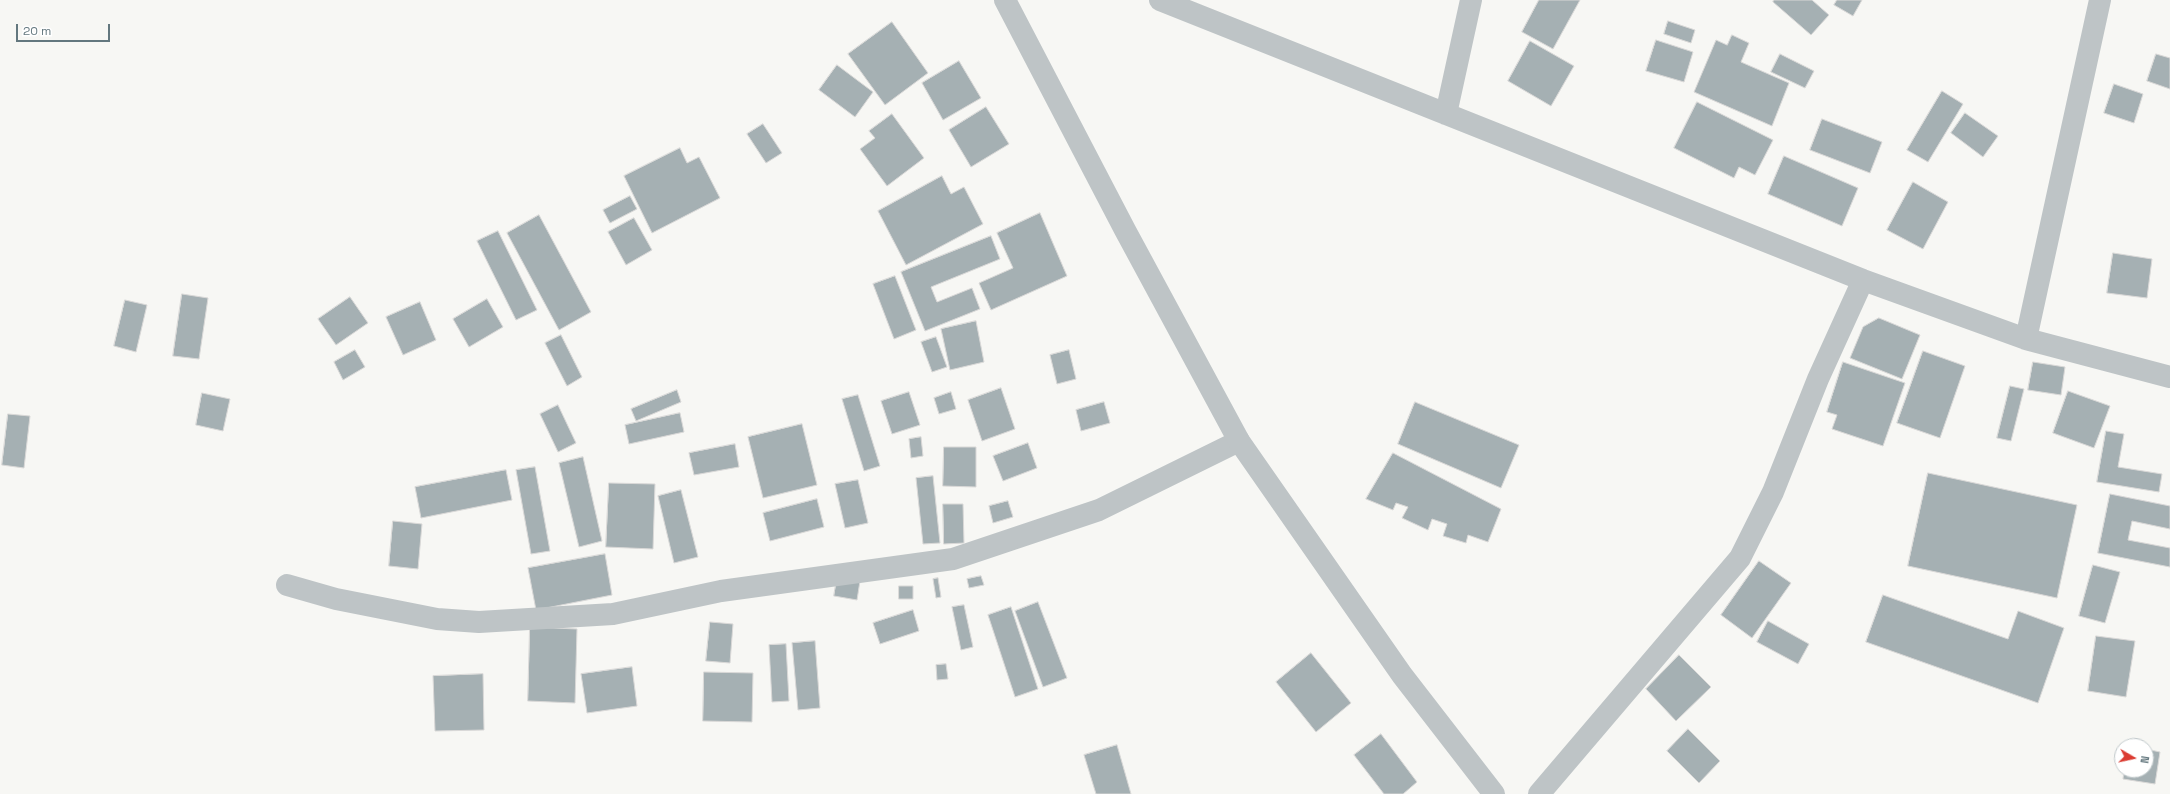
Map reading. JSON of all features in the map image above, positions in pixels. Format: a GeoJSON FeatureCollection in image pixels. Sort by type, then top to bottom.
{"type":"FeatureCollection","features":[{"type":"Feature","properties":{"kind":"street"},"geometry":{"type":"LineString","coordinates":[[1006,0],[1122,223],[1239,441],[1402,675],[1494,794]]}},
{"type":"Feature","properties":{"kind":"street"},"geometry":{"type":"LineString","coordinates":[[1160,0],[1863,280],[2026,339],[2170,377]]}},
{"type":"Feature","properties":{"kind":"street"},"geometry":{"type":"LineString","coordinates":[[1446,114],[1471,0]]}},
{"type":"Feature","properties":{"kind":"street"},"geometry":{"type":"LineString","coordinates":[[2026,339],[2100,0]]}},
{"type":"Feature","properties":{"kind":"street"},"geometry":{"type":"LineString","coordinates":[[1539,794],[1740,558],[1773,492],[1818,379],[1863,280]]}},
{"type":"Feature","properties":{"kind":"street"},"geometry":{"type":"LineString","coordinates":[[287,585],[336,599],[437,618],[479,622],[613,614],[721,591],[953,559],[1099,510],[1239,441]]}},
{"type":"Feature","properties":{"kind":"building"},"geometry":{"type":"Polygon","coordinates":[[[1539,0],[1580,0],[1553,49],[1522,32],[1539,0]]]}},
{"type":"Feature","properties":{"kind":"building"},"geometry":{"type":"Polygon","coordinates":[[[1774,0],[1812,0],[1829,15],[1811,35],[1773,2],[1774,0]]]}},
{"type":"Feature","properties":{"kind":"building"},"geometry":{"type":"Polygon","coordinates":[[[1837,0],[1862,0],[1853,16],[1834,5],[1837,0]]]}},
{"type":"Feature","properties":{"kind":"building"},"geometry":{"type":"Polygon","coordinates":[[[1668,21],[1695,30],[1691,43],[1664,34],[1668,21]]]}},
{"type":"Feature","properties":{"kind":"building"},"geometry":{"type":"Polygon","coordinates":[[[892,22],[928,73],[885,105],[848,54],[892,22]]]}},
{"type":"Feature","properties":{"kind":"building"},"geometry":{"type":"Polygon","coordinates":[[[1732,35],[1749,43],[1741,62],[1789,83],[1772,126],[1694,92],[1716,40],[1727,45],[1732,35]]]}},
{"type":"Feature","properties":{"kind":"building"},"geometry":{"type":"Polygon","coordinates":[[[1656,40],[1693,52],[1684,82],[1646,71],[1656,40]]]}},
{"type":"Feature","properties":{"kind":"building"},"geometry":{"type":"Polygon","coordinates":[[[1530,41],[1574,66],[1551,106],[1508,81],[1530,41]]]}},
{"type":"Feature","properties":{"kind":"building"},"geometry":{"type":"Polygon","coordinates":[[[1780,54],[1814,71],[1805,88],[1771,72],[1780,54]]]}},
{"type":"Feature","properties":{"kind":"building"},"geometry":{"type":"Polygon","coordinates":[[[2156,54],[2170,58],[2170,89],[2147,81],[2156,54]]]}},
{"type":"Feature","properties":{"kind":"building"},"geometry":{"type":"Polygon","coordinates":[[[959,61],[981,98],[943,120],[922,83],[959,61]]]}},
{"type":"Feature","properties":{"kind":"building"},"geometry":{"type":"Polygon","coordinates":[[[837,65],[873,92],[855,117],[819,90],[837,65]]]}},
{"type":"Feature","properties":{"kind":"building"},"geometry":{"type":"Polygon","coordinates":[[[2114,84],[2143,94],[2134,123],[2104,113],[2114,84]]]}},
{"type":"Feature","properties":{"kind":"building"},"geometry":{"type":"Polygon","coordinates":[[[1942,91],[1963,104],[1928,162],[1907,150],[1942,91]]]}},
{"type":"Feature","properties":{"kind":"building"},"geometry":{"type":"Polygon","coordinates":[[[1697,102],[1773,140],[1755,175],[1739,167],[1734,178],[1674,148],[1697,102]]]}},
{"type":"Feature","properties":{"kind":"building"},"geometry":{"type":"Polygon","coordinates":[[[986,107],[1009,144],[971,167],[949,130],[986,107]]]}},
{"type":"Feature","properties":{"kind":"building"},"geometry":{"type":"Polygon","coordinates":[[[1965,113],[1998,136],[1983,157],[1951,133],[1965,113]]]}},
{"type":"Feature","properties":{"kind":"building"},"geometry":{"type":"Polygon","coordinates":[[[892,114],[924,158],[887,186],[860,149],[875,138],[869,131],[892,114]]]}},
{"type":"Feature","properties":{"kind":"building"},"geometry":{"type":"Polygon","coordinates":[[[1822,119],[1882,142],[1870,173],[1810,150],[1822,119]]]}},
{"type":"Feature","properties":{"kind":"building"},"geometry":{"type":"Polygon","coordinates":[[[763,124],[782,153],[766,163],[747,134],[763,124]]]}},
{"type":"Feature","properties":{"kind":"building"},"geometry":{"type":"Polygon","coordinates":[[[680,148],[687,163],[699,157],[720,198],[652,233],[624,176],[680,148]]]}},
{"type":"Feature","properties":{"kind":"building"},"geometry":{"type":"Polygon","coordinates":[[[1784,156],[1858,188],[1842,226],[1768,194],[1784,156]]]}},
{"type":"Feature","properties":{"kind":"building"},"geometry":{"type":"Polygon","coordinates":[[[942,176],[951,194],[964,187],[983,224],[906,265],[878,211],[942,176]]]}},
{"type":"Feature","properties":{"kind":"building"},"geometry":{"type":"Polygon","coordinates":[[[1913,182],[1948,202],[1923,249],[1887,230],[1913,182]]]}},
{"type":"Feature","properties":{"kind":"building"},"geometry":{"type":"Polygon","coordinates":[[[630,196],[637,209],[610,223],[603,210],[630,196]]]}},
{"type":"Feature","properties":{"kind":"building"},"geometry":{"type":"Polygon","coordinates":[[[1040,213],[1067,276],[991,310],[979,283],[1013,268],[997,233],[1040,213]]]}},
{"type":"Feature","properties":{"kind":"building"},"geometry":{"type":"Polygon","coordinates":[[[539,215],[591,312],[559,330],[507,233],[539,215]]]}},
{"type":"Feature","properties":{"kind":"building"},"geometry":{"type":"Polygon","coordinates":[[[634,218],[652,250],[626,265],[608,232],[634,218]]]}},
{"type":"Feature","properties":{"kind":"building"},"geometry":{"type":"Polygon","coordinates":[[[498,231],[537,310],[516,320],[477,241],[498,231]]]}},
{"type":"Feature","properties":{"kind":"building"},"geometry":{"type":"Polygon","coordinates":[[[991,236],[1000,259],[931,287],[937,302],[972,288],[980,309],[925,331],[901,272],[991,236]]]}},
{"type":"Feature","properties":{"kind":"building"},"geometry":{"type":"Polygon","coordinates":[[[2113,253],[2152,259],[2147,298],[2107,293],[2113,253]]]}},
{"type":"Feature","properties":{"kind":"building"},"geometry":{"type":"Polygon","coordinates":[[[895,276],[916,330],[894,339],[873,284],[895,276]]]}},
{"type":"Feature","properties":{"kind":"building"},"geometry":{"type":"Polygon","coordinates":[[[182,294],[208,298],[199,359],[173,356],[182,294]]]}},
{"type":"Feature","properties":{"kind":"building"},"geometry":{"type":"Polygon","coordinates":[[[350,297],[368,323],[336,345],[318,319],[350,297]]]}},
{"type":"Feature","properties":{"kind":"building"},"geometry":{"type":"Polygon","coordinates":[[[487,299],[503,327],[469,347],[453,319],[487,299]]]}},
{"type":"Feature","properties":{"kind":"building"},"geometry":{"type":"Polygon","coordinates":[[[125,300],[147,305],[136,352],[114,346],[125,300]]]}},
{"type":"Feature","properties":{"kind":"building"},"geometry":{"type":"Polygon","coordinates":[[[420,302],[436,340],[403,355],[386,317],[420,302]]]}},
{"type":"Feature","properties":{"kind":"building"},"geometry":{"type":"Polygon","coordinates":[[[1879,318],[1920,335],[1902,379],[1850,358],[1863,327],[1879,318]]]}},
{"type":"Feature","properties":{"kind":"building"},"geometry":{"type":"Polygon","coordinates":[[[976,321],[984,362],[950,370],[941,329],[976,321]]]}},
{"type":"Feature","properties":{"kind":"building"},"geometry":{"type":"Polygon","coordinates":[[[561,335],[582,377],[567,386],[545,343],[561,335]]]}},
{"type":"Feature","properties":{"kind":"building"},"geometry":{"type":"Polygon","coordinates":[[[936,337],[947,367],[932,372],[921,342],[936,337]]]}},
{"type":"Feature","properties":{"kind":"building"},"geometry":{"type":"Polygon","coordinates":[[[355,350],[365,367],[343,380],[334,362],[355,350]]]}},
{"type":"Feature","properties":{"kind":"building"},"geometry":{"type":"Polygon","coordinates":[[[1069,350],[1076,379],[1057,384],[1050,355],[1069,350]]]}},
{"type":"Feature","properties":{"kind":"building"},"geometry":{"type":"Polygon","coordinates":[[[1923,351],[1965,366],[1940,438],[1897,423],[1923,351]]]}},
{"type":"Feature","properties":{"kind":"building"},"geometry":{"type":"Polygon","coordinates":[[[1843,362],[1905,383],[1883,446],[1832,429],[1837,415],[1827,412],[1843,362]]]}},
{"type":"Feature","properties":{"kind":"building"},"geometry":{"type":"Polygon","coordinates":[[[2033,362],[2065,367],[2061,395],[2028,390],[2033,362]]]}},
{"type":"Feature","properties":{"kind":"building"},"geometry":{"type":"Polygon","coordinates":[[[2010,386],[2024,389],[2011,441],[1997,438],[2010,386]]]}},
{"type":"Feature","properties":{"kind":"building"},"geometry":{"type":"Polygon","coordinates":[[[1001,388],[1015,429],[982,441],[968,400],[1001,388]]]}},
{"type":"Feature","properties":{"kind":"building"},"geometry":{"type":"Polygon","coordinates":[[[677,390],[681,402],[636,421],[631,409],[677,390]]]}},
{"type":"Feature","properties":{"kind":"building"},"geometry":{"type":"Polygon","coordinates":[[[2068,391],[2110,406],[2094,448],[2053,433],[2068,391]]]}},
{"type":"Feature","properties":{"kind":"building"},"geometry":{"type":"Polygon","coordinates":[[[909,392],[920,425],[892,434],[881,401],[909,392]]]}},
{"type":"Feature","properties":{"kind":"building"},"geometry":{"type":"Polygon","coordinates":[[[951,392],[956,409],[939,414],[934,398],[951,392]]]}},
{"type":"Feature","properties":{"kind":"building"},"geometry":{"type":"Polygon","coordinates":[[[202,393],[230,399],[223,431],[196,425],[202,393]]]}},
{"type":"Feature","properties":{"kind":"building"},"geometry":{"type":"Polygon","coordinates":[[[858,395],[880,466],[864,471],[842,399],[858,395]]]}},
{"type":"Feature","properties":{"kind":"building"},"geometry":{"type":"Polygon","coordinates":[[[1104,402],[1110,423],[1081,431],[1076,410],[1104,402]]]}},
{"type":"Feature","properties":{"kind":"building"},"geometry":{"type":"Polygon","coordinates":[[[1415,402],[1519,445],[1501,488],[1398,444],[1415,402]]]}},
{"type":"Feature","properties":{"kind":"building"},"geometry":{"type":"Polygon","coordinates":[[[558,405],[576,443],[558,452],[540,414],[558,405]]]}},
{"type":"Feature","properties":{"kind":"building"},"geometry":{"type":"Polygon","coordinates":[[[680,413],[684,432],[629,444],[625,425],[680,413]]]}},
{"type":"Feature","properties":{"kind":"building"},"geometry":{"type":"Polygon","coordinates":[[[8,414],[30,416],[24,468],[2,465],[8,414]]]}},
{"type":"Feature","properties":{"kind":"building"},"geometry":{"type":"Polygon","coordinates":[[[802,424],[817,485],[763,498],[748,437],[802,424]]]}},
{"type":"Feature","properties":{"kind":"building"},"geometry":{"type":"Polygon","coordinates":[[[2106,431],[2124,434],[2118,467],[2162,474],[2159,492],[2097,482],[2106,431]]]}},
{"type":"Feature","properties":{"kind":"building"},"geometry":{"type":"Polygon","coordinates":[[[921,437],[923,456],[911,458],[909,439],[921,437]]]}},
{"type":"Feature","properties":{"kind":"building"},"geometry":{"type":"Polygon","coordinates":[[[1028,443],[1037,468],[1003,481],[993,456],[1028,443]]]}},
{"type":"Feature","properties":{"kind":"building"},"geometry":{"type":"Polygon","coordinates":[[[735,444],[739,467],[694,475],[689,453],[735,444]]]}},
{"type":"Feature","properties":{"kind":"building"},"geometry":{"type":"Polygon","coordinates":[[[944,447],[976,447],[976,487],[943,486],[944,447]]]}},
{"type":"Feature","properties":{"kind":"building"},"geometry":{"type":"Polygon","coordinates":[[[1393,453],[1501,509],[1488,542],[1468,535],[1466,543],[1443,536],[1447,524],[1432,519],[1428,530],[1402,518],[1408,507],[1396,503],[1393,510],[1366,499],[1393,453]]]}},
{"type":"Feature","properties":{"kind":"building"},"geometry":{"type":"Polygon","coordinates":[[[583,457],[602,541],[579,547],[559,463],[583,457]]]}},
{"type":"Feature","properties":{"kind":"building"},"geometry":{"type":"Polygon","coordinates":[[[535,467],[550,551],[531,554],[516,470],[535,467]]]}},
{"type":"Feature","properties":{"kind":"building"},"geometry":{"type":"Polygon","coordinates":[[[506,470],[512,500],[421,518],[415,487],[506,470]]]}},
{"type":"Feature","properties":{"kind":"building"},"geometry":{"type":"Polygon","coordinates":[[[1928,473],[2077,505],[2057,598],[1908,566],[1928,473]]]}},
{"type":"Feature","properties":{"kind":"building"},"geometry":{"type":"Polygon","coordinates":[[[933,476],[940,543],[923,544],[916,478],[933,476]]]}},
{"type":"Feature","properties":{"kind":"building"},"geometry":{"type":"Polygon","coordinates":[[[858,480],[868,523],[845,528],[835,484],[858,480]]]}},
{"type":"Feature","properties":{"kind":"building"},"geometry":{"type":"Polygon","coordinates":[[[609,483],[655,484],[653,549],[606,547],[609,483]]]}},
{"type":"Feature","properties":{"kind":"building"},"geometry":{"type":"Polygon","coordinates":[[[681,490],[698,557],[674,563],[658,496],[681,490]]]}},
{"type":"Feature","properties":{"kind":"building"},"geometry":{"type":"Polygon","coordinates":[[[2110,494],[2170,506],[2170,529],[2132,521],[2128,540],[2170,548],[2170,567],[2098,553],[2110,494]]]}},
{"type":"Feature","properties":{"kind":"building"},"geometry":{"type":"Polygon","coordinates":[[[817,499],[824,527],[770,541],[763,513],[817,499]]]}},
{"type":"Feature","properties":{"kind":"building"},"geometry":{"type":"Polygon","coordinates":[[[1008,501],[1013,517],[993,523],[989,506],[1008,501]]]}},
{"type":"Feature","properties":{"kind":"building"},"geometry":{"type":"Polygon","coordinates":[[[943,504],[963,504],[964,543],[944,544],[943,504]]]}},
{"type":"Feature","properties":{"kind":"building"},"geometry":{"type":"Polygon","coordinates":[[[393,521],[422,524],[418,569],[389,566],[393,521]]]}},
{"type":"Feature","properties":{"kind":"building"},"geometry":{"type":"Polygon","coordinates":[[[605,554],[612,595],[536,610],[528,568],[605,554]]]}},
{"type":"Feature","properties":{"kind":"building"},"geometry":{"type":"Polygon","coordinates":[[[1759,561],[1791,583],[1752,638],[1721,615],[1759,561]]]}},
{"type":"Feature","properties":{"kind":"building"},"geometry":{"type":"Polygon","coordinates":[[[2093,565],[2120,572],[2105,623],[2079,616],[2093,565]]]}},
{"type":"Feature","properties":{"kind":"building"},"geometry":{"type":"Polygon","coordinates":[[[981,576],[984,585],[969,588],[967,579],[981,576]]]}},
{"type":"Feature","properties":{"kind":"building"},"geometry":{"type":"Polygon","coordinates":[[[837,578],[860,581],[857,600],[834,596],[837,578]]]}},
{"type":"Feature","properties":{"kind":"building"},"geometry":{"type":"Polygon","coordinates":[[[938,578],[941,597],[936,598],[933,579],[938,578]]]}},
{"type":"Feature","properties":{"kind":"building"},"geometry":{"type":"Polygon","coordinates":[[[899,586],[913,586],[913,599],[899,599],[899,586]]]}},
{"type":"Feature","properties":{"kind":"building"},"geometry":{"type":"Polygon","coordinates":[[[1883,595],[2008,639],[2018,611],[2064,628],[2038,703],[1866,642],[1883,595]]]}},
{"type":"Feature","properties":{"kind":"building"},"geometry":{"type":"Polygon","coordinates":[[[1038,602],[1067,678],[1043,687],[1015,611],[1038,602]]]}},
{"type":"Feature","properties":{"kind":"building"},"geometry":{"type":"Polygon","coordinates":[[[964,605],[973,647],[961,650],[952,607],[964,605]]]}},
{"type":"Feature","properties":{"kind":"building"},"geometry":{"type":"Polygon","coordinates":[[[1011,607],[1038,689],[1015,697],[988,615],[1011,607]]]}},
{"type":"Feature","properties":{"kind":"building"},"geometry":{"type":"Polygon","coordinates":[[[913,610],[919,631],[880,644],[873,623],[913,610]]]}},
{"type":"Feature","properties":{"kind":"building"},"geometry":{"type":"Polygon","coordinates":[[[1768,621],[1809,644],[1798,664],[1757,642],[1768,621]]]}},
{"type":"Feature","properties":{"kind":"building"},"geometry":{"type":"Polygon","coordinates":[[[710,622],[733,624],[730,663],[706,661],[710,622]]]}},
{"type":"Feature","properties":{"kind":"building"},"geometry":{"type":"Polygon","coordinates":[[[530,627],[577,629],[575,703],[528,701],[530,627]]]}},
{"type":"Feature","properties":{"kind":"building"},"geometry":{"type":"Polygon","coordinates":[[[2096,636],[2135,641],[2126,697],[2088,691],[2096,636]]]}},
{"type":"Feature","properties":{"kind":"building"},"geometry":{"type":"Polygon","coordinates":[[[815,641],[820,708],[798,710],[792,643],[815,641]]]}},
{"type":"Feature","properties":{"kind":"building"},"geometry":{"type":"Polygon","coordinates":[[[786,644],[789,701],[772,702],[769,645],[786,644]]]}},
{"type":"Feature","properties":{"kind":"building"},"geometry":{"type":"Polygon","coordinates":[[[1311,653],[1351,703],[1316,732],[1276,682],[1311,653]]]}},
{"type":"Feature","properties":{"kind":"building"},"geometry":{"type":"Polygon","coordinates":[[[1679,655],[1711,687],[1676,721],[1646,689],[1679,655]]]}},
{"type":"Feature","properties":{"kind":"building"},"geometry":{"type":"Polygon","coordinates":[[[946,664],[948,679],[937,680],[936,665],[946,664]]]}},
{"type":"Feature","properties":{"kind":"building"},"geometry":{"type":"Polygon","coordinates":[[[632,667],[637,706],[587,713],[581,674],[632,667]]]}},
{"type":"Feature","properties":{"kind":"building"},"geometry":{"type":"Polygon","coordinates":[[[704,672],[753,673],[752,722],[703,721],[704,672]]]}},
{"type":"Feature","properties":{"kind":"building"},"geometry":{"type":"Polygon","coordinates":[[[483,674],[484,730],[435,731],[433,676],[483,674]]]}},
{"type":"Feature","properties":{"kind":"building"},"geometry":{"type":"Polygon","coordinates":[[[1688,729],[1720,761],[1699,783],[1667,751],[1688,729]]]}},
{"type":"Feature","properties":{"kind":"building"},"geometry":{"type":"Polygon","coordinates":[[[1381,734],[1417,782],[1403,794],[1384,794],[1354,755],[1381,734]]]}},
{"type":"Feature","properties":{"kind":"building"},"geometry":{"type":"Polygon","coordinates":[[[1117,745],[1131,794],[1096,794],[1084,755],[1117,745]]]}},
{"type":"Feature","properties":{"kind":"building"},"geometry":{"type":"Polygon","coordinates":[[[2154,751],[2160,752],[2155,784],[2123,779],[2154,778],[2154,751]]]}}]}
